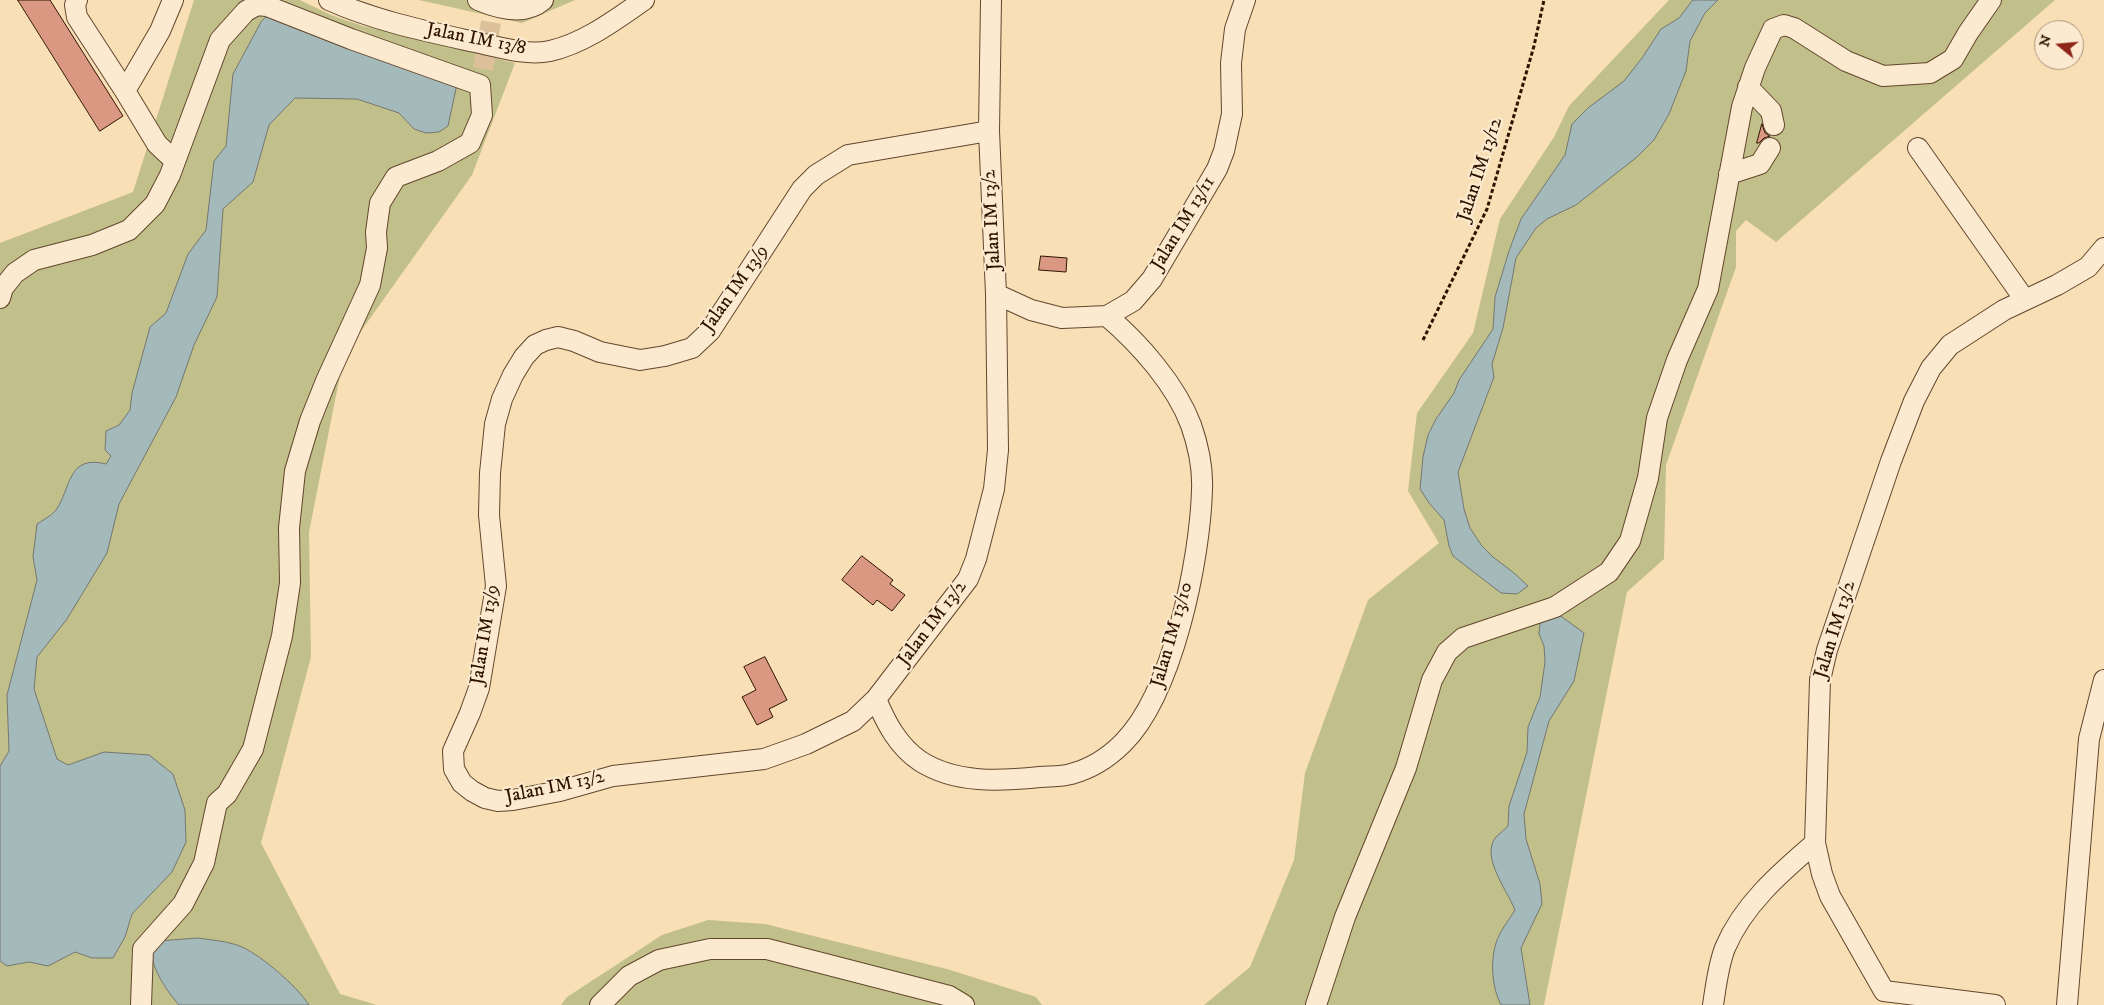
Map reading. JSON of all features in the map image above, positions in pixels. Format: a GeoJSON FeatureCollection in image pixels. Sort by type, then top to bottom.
{"type":"FeatureCollection","features":[{"type":"Feature","properties":{"kind":"street"},"geometry":{"type":"LineString","coordinates":[[77,0],[75,5],[77,17],[157,144],[175,161]]}},
{"type":"Feature","properties":{"kind":"street"},"geometry":{"type":"LineString","coordinates":[[125,91],[160,31],[173,0]]}},
{"type":"Feature","properties":{"kind":"street","name":"Jalan IM 13/8"},"geometry":{"type":"LineString","coordinates":[[329,0],[357,13],[399,25],[511,49],[537,52],[568,45],[599,30],[644,0]]}},
{"type":"Feature","properties":{"kind":"street"},"geometry":{"type":"LineString","coordinates":[[487,10],[536,7],[543,0]]}},
{"type":"Feature","properties":{"kind":"street","name":"Jalan IM 13/2"},"geometry":{"type":"LineString","coordinates":[[470,713],[453,751],[454,768],[462,782],[472,791],[498,801],[560,791],[613,776],[764,759],[806,744],[853,721],[876,699],[968,579],[976,558],[994,489],[998,450],[996,294],[989,131],[991,0]]}},
{"type":"Feature","properties":{"kind":"street","name":"Jalan IM 13/11"},"geometry":{"type":"LineString","coordinates":[[996,294],[1031,310],[1062,318],[1108,316],[1133,301],[1152,279],[1217,169],[1224,151],[1232,114],[1231,63],[1236,29],[1245,0]]}},
{"type":"Feature","properties":{"kind":"street"},"geometry":{"type":"LineString","coordinates":[[1316,1005],[1345,917],[1406,768],[1432,680],[1447,652],[1463,638],[1555,607],[1609,572],[1630,541],[1648,478],[1657,418],[1677,360],[1708,289],[1742,107],[1748,87],[1773,29],[1784,25],[1794,28],[1846,61],[1883,76],[1930,73],[1952,59],[1991,0]]}},
{"type":"Feature","properties":{"kind":"street"},"geometry":{"type":"LineString","coordinates":[[0,298],[3,288],[15,273],[34,260],[92,245],[129,230],[155,204],[170,175],[220,40],[246,11],[257,5],[267,6],[352,40],[482,77],[482,115],[470,143],[438,162],[396,177],[380,203],[370,285],[326,381],[310,421],[295,471],[289,528],[290,583],[283,628],[253,749],[227,794],[217,803],[204,862],[183,904],[144,949],[141,1005]]}},
{"type":"Feature","properties":{"kind":"street"},"geometry":{"type":"LineString","coordinates":[[1748,87],[1771,111],[1774,124]]}},
{"type":"Feature","properties":{"kind":"street","name":"Jalan IM 13/9"},"geometry":{"type":"LineString","coordinates":[[470,713],[479,688],[496,586],[489,515],[490,473],[495,424],[502,399],[524,357],[535,345],[558,337],[574,341],[600,352],[640,360],[665,356],[692,348],[710,331],[802,189],[816,174],[848,155],[989,131]]}},
{"type":"Feature","properties":{"kind":"street"},"geometry":{"type":"LineString","coordinates":[[1729,174],[1760,164],[1770,148]]}},
{"type":"Feature","properties":{"kind":"street"},"geometry":{"type":"LineString","coordinates":[[1918,148],[2025,300]]}},
{"type":"Feature","properties":{"kind":"street","name":"Jalan IM 13/2"},"geometry":{"type":"LineString","coordinates":[[1995,1005],[1883,998],[1830,896],[1822,874],[1815,843],[1820,680],[1827,650],[1891,461],[1914,401],[1931,368],[1950,345],[1977,326],[2088,267],[2104,248]]}},
{"type":"Feature","properties":{"kind":"street","name":"Jalan IM 13/10"},"geometry":{"type":"LineString","coordinates":[[876,699],[887,727],[904,748],[920,761],[953,776],[974,779],[1012,780],[1070,774],[1097,764],[1123,743],[1139,723],[1158,693],[1175,642],[1198,544],[1203,488],[1198,451],[1191,424],[1159,371],[1131,337],[1108,316]]}},
{"type":"Feature","properties":{"kind":"street"},"geometry":{"type":"LineString","coordinates":[[2067,1005],[2089,739],[2104,680]]}},
{"type":"Feature","properties":{"kind":"street"},"geometry":{"type":"LineString","coordinates":[[1713,1005],[1718,970],[1725,948],[1744,914],[1782,871],[1815,843]]}},
{"type":"Feature","properties":{"kind":"street"},"geometry":{"type":"LineString","coordinates":[[600,1005],[629,976],[659,960],[710,949],[767,949],[949,996],[964,1005]]}},
{"type":"Feature","properties":{"kind":"path","name":"Jalan IM 13/12"},"geometry":{"type":"LineString","coordinates":[[1423,340],[1487,209],[1534,46],[1544,0]]}},
{"type":"Feature","properties":{"kind":"shaded area"},"geometry":{"type":"Polygon","coordinates":[[[194,0],[300,0],[331,15],[363,26],[515,63],[472,175],[344,355],[309,532],[311,657],[261,843],[340,994],[377,1005],[0,1005],[0,243],[133,192],[194,0]]]}},
{"type":"Feature","properties":{"kind":"shaded area"},"geometry":{"type":"Polygon","coordinates":[[[419,0],[575,0],[522,23],[419,0]]]}},
{"type":"Feature","properties":{"kind":"shaded area"},"geometry":{"type":"Polygon","coordinates":[[[1669,0],[2055,0],[1776,242],[1746,220],[1736,231],[1736,267],[1666,465],[1664,559],[1627,592],[1544,1005],[1204,1005],[1250,967],[1294,860],[1305,773],[1368,600],[1439,543],[1408,491],[1417,413],[1473,333],[1500,219],[1554,137],[1569,106],[1669,0]]]}},
{"type":"Feature","properties":{"kind":"shaded area"},"geometry":{"type":"Polygon","coordinates":[[[1693,0],[1718,0],[1705,13],[1690,41],[1686,71],[1669,114],[1654,140],[1637,157],[1576,205],[1547,219],[1536,228],[1516,258],[1503,328],[1492,364],[1494,377],[1458,472],[1464,509],[1470,528],[1482,546],[1493,557],[1528,586],[1517,594],[1501,593],[1453,556],[1444,520],[1420,489],[1423,457],[1428,435],[1436,419],[1454,393],[1459,380],[1493,329],[1495,297],[1521,219],[1565,155],[1572,124],[1588,108],[1624,81],[1661,29],[1679,18],[1693,0]]]}},
{"type":"Feature","properties":{"kind":"shaded area"},"geometry":{"type":"Polygon","coordinates":[[[273,10],[457,84],[448,126],[439,132],[426,133],[414,129],[399,113],[357,99],[295,98],[269,125],[253,182],[223,209],[217,297],[194,345],[176,397],[119,504],[107,553],[67,619],[37,657],[34,689],[57,759],[68,765],[104,752],[149,755],[173,774],[185,810],[186,842],[172,872],[132,914],[125,937],[113,958],[92,958],[75,952],[48,966],[29,962],[7,966],[0,961],[0,766],[9,751],[7,695],[37,580],[33,557],[37,524],[56,510],[72,475],[77,469],[84,464],[93,462],[106,464],[111,456],[105,450],[106,431],[119,425],[130,410],[132,393],[150,327],[166,313],[188,254],[206,230],[214,161],[226,146],[233,74],[261,22],[273,10]]]}},
{"type":"Feature","properties":{"kind":"shaded area"},"geometry":{"type":"Polygon","coordinates":[[[1551,609],[1584,633],[1574,681],[1549,721],[1524,814],[1526,839],[1540,884],[1542,904],[1521,948],[1530,1005],[1501,1005],[1494,983],[1494,950],[1499,935],[1515,910],[1496,873],[1491,854],[1492,845],[1496,837],[1508,826],[1509,806],[1527,752],[1528,727],[1540,697],[1545,662],[1544,646],[1539,634],[1541,614],[1551,609]]]}},
{"type":"Feature","properties":{"kind":"shaded area"},"geometry":{"type":"Polygon","coordinates":[[[708,920],[765,924],[947,969],[1036,997],[1042,1005],[561,1005],[567,997],[662,935],[708,920]]]}},
{"type":"Feature","properties":{"kind":"shaded area"},"geometry":{"type":"Polygon","coordinates":[[[198,938],[237,945],[246,949],[266,962],[296,989],[309,1005],[179,1005],[164,985],[156,970],[151,954],[151,946],[161,941],[198,938]]]}},
{"type":"Feature","properties":{"kind":"building"},"geometry":{"type":"Polygon","coordinates":[[[18,0],[50,0],[123,116],[100,131],[18,0]]]}},
{"type":"Feature","properties":{"kind":"building"},"geometry":{"type":"Polygon","coordinates":[[[1762,124],[1765,133],[1770,136],[1757,143],[1762,124]]]}},
{"type":"Feature","properties":{"kind":"building"},"geometry":{"type":"Polygon","coordinates":[[[1041,256],[1067,258],[1066,272],[1039,270],[1041,256]]]}},
{"type":"Feature","properties":{"kind":"building"},"geometry":{"type":"Polygon","coordinates":[[[862,556],[893,580],[890,584],[905,595],[892,611],[877,600],[873,605],[842,580],[862,556]]]}},
{"type":"Feature","properties":{"kind":"building"},"geometry":{"type":"Polygon","coordinates":[[[765,657],[787,700],[769,709],[773,717],[757,725],[742,697],[756,690],[744,667],[765,657]]]}},
{"type":"Feature","properties":{"kind":"tunnel"},"geometry":{"type":"LineString","coordinates":[[483,69],[491,22]]}}]}
